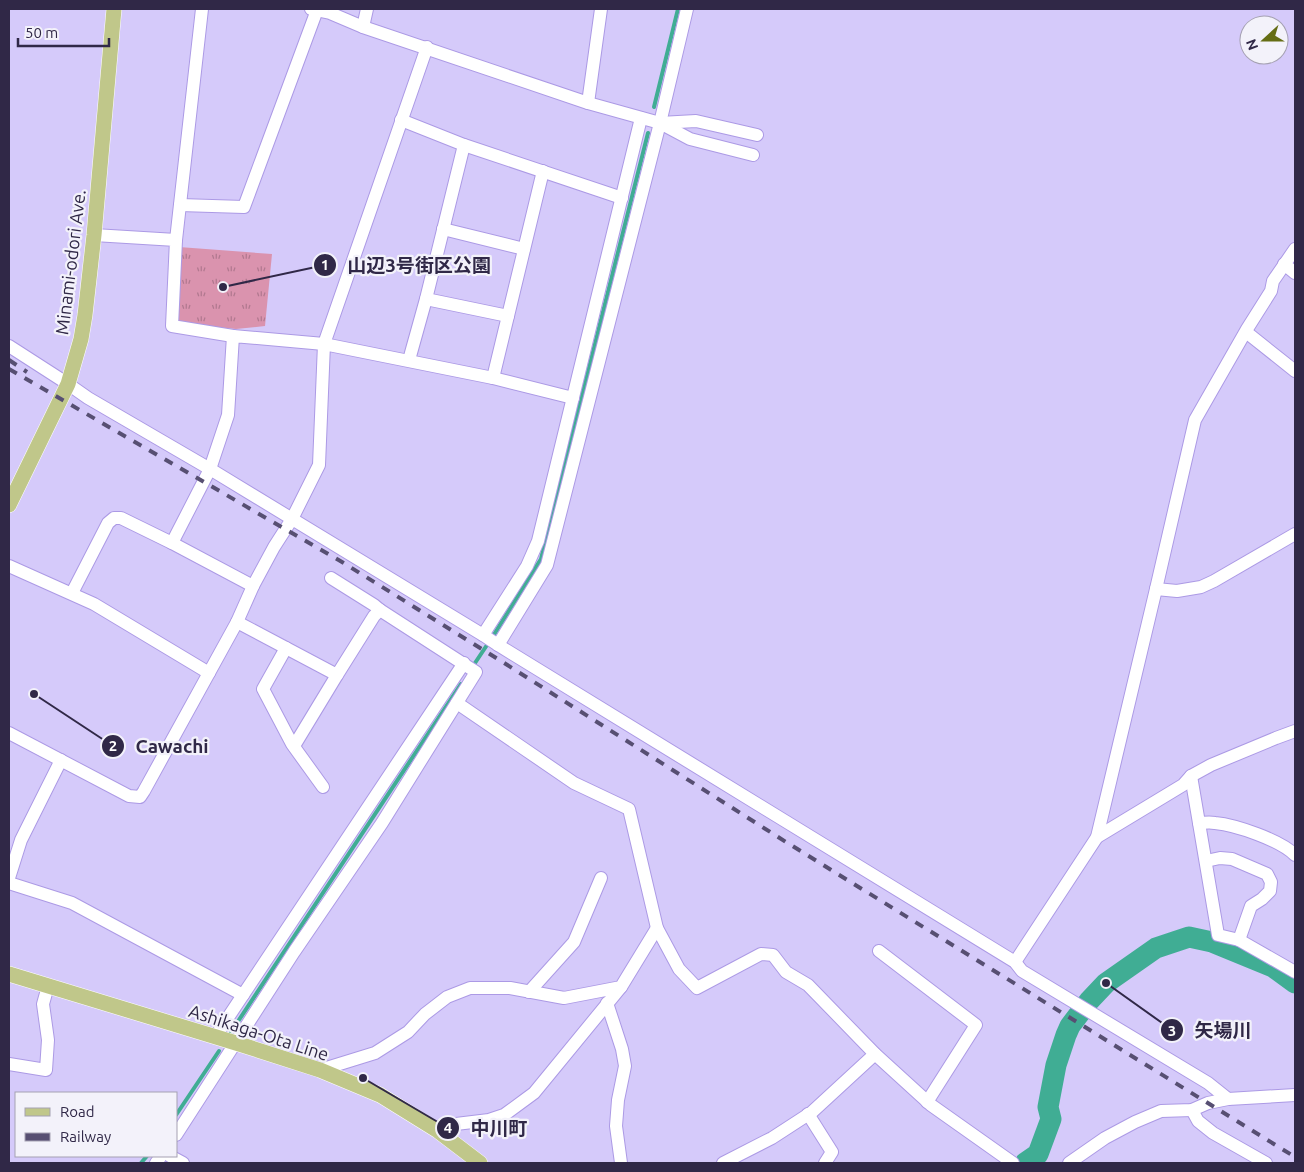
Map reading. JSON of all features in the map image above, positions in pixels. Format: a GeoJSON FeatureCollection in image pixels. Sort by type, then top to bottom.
{"type":"FeatureCollection","features":[{"type":"Feature","properties":{"kind":"main road","name":"Minami-odori Ave."},"geometry":{"type":"LineString","coordinates":[[9,504],[68,384],[80,339],[85,315],[94,234],[114,9]]}},
{"type":"Feature","properties":{"kind":"main road","name":"Ashikaga-Ota Line"},"geometry":{"type":"LineString","coordinates":[[9,974],[320,1070],[380,1095],[438,1130],[480,1163]]}},
{"type":"Feature","properties":{"kind":"street"},"geometry":{"type":"LineString","coordinates":[[202,9],[176,240],[172,326],[233,336],[324,344],[493,378],[573,398]]}},
{"type":"Feature","properties":{"kind":"street"},"geometry":{"type":"LineString","coordinates":[[180,205],[244,207],[314,9],[588,103],[660,123],[690,140],[753,155]]}},
{"type":"Feature","properties":{"kind":"street"},"geometry":{"type":"LineString","coordinates":[[363,27],[367,9]]}},
{"type":"Feature","properties":{"kind":"street"},"geometry":{"type":"LineString","coordinates":[[588,103],[601,9]]}},
{"type":"Feature","properties":{"kind":"street"},"geometry":{"type":"LineString","coordinates":[[498,645],[547,565],[660,123],[687,9]]}},
{"type":"Feature","properties":{"kind":"street"},"geometry":{"type":"LineString","coordinates":[[9,733],[129,796],[140,797],[144,791],[237,622],[253,586],[292,519],[319,465],[324,344],[426,47]]}},
{"type":"Feature","properties":{"kind":"street"},"geometry":{"type":"LineString","coordinates":[[483,635],[527,566],[538,541],[641,118]]}},
{"type":"Feature","properties":{"kind":"street"},"geometry":{"type":"LineString","coordinates":[[401,120],[464,145],[622,198]]}},
{"type":"Feature","properties":{"kind":"street"},"geometry":{"type":"LineString","coordinates":[[660,123],[696,121],[757,135]]}},
{"type":"Feature","properties":{"kind":"street"},"geometry":{"type":"LineString","coordinates":[[409,360],[464,145]]}},
{"type":"Feature","properties":{"kind":"street"},"geometry":{"type":"LineString","coordinates":[[493,378],[544,171]]}},
{"type":"Feature","properties":{"kind":"street"},"geometry":{"type":"LineString","coordinates":[[444,229],[524,249]]}},
{"type":"Feature","properties":{"kind":"street"},"geometry":{"type":"LineString","coordinates":[[94,234],[176,240]]}},
{"type":"Feature","properties":{"kind":"street"},"geometry":{"type":"LineString","coordinates":[[1015,962],[1097,837],[1195,420],[1271,291],[1273,281],[1295,249]]}},
{"type":"Feature","properties":{"kind":"street"},"geometry":{"type":"LineString","coordinates":[[1284,264],[1295,273]]}},
{"type":"Feature","properties":{"kind":"street"},"geometry":{"type":"LineString","coordinates":[[426,299],[508,316]]}},
{"type":"Feature","properties":{"kind":"street"},"geometry":{"type":"LineString","coordinates":[[1246,332],[1295,371]]}},
{"type":"Feature","properties":{"kind":"street"},"geometry":{"type":"LineString","coordinates":[[172,543],[210,470],[228,415],[233,336]]}},
{"type":"Feature","properties":{"kind":"street"},"geometry":{"type":"LineString","coordinates":[[9,346],[88,398],[483,635],[1015,962],[1022,971],[1208,1083],[1228,1099]]}},
{"type":"Feature","properties":{"kind":"street"},"geometry":{"type":"LineString","coordinates":[[72,593],[108,523],[114,518],[121,518],[253,586]]}},
{"type":"Feature","properties":{"kind":"street"},"geometry":{"type":"LineString","coordinates":[[1156,589],[1177,591],[1201,587],[1295,534]]}},
{"type":"Feature","properties":{"kind":"street"},"geometry":{"type":"LineString","coordinates":[[9,566],[94,604],[209,673]]}},
{"type":"Feature","properties":{"kind":"street"},"geometry":{"type":"LineString","coordinates":[[178,1132],[294,952],[382,824],[476,672],[331,578]]}},
{"type":"Feature","properties":{"kind":"street"},"geometry":{"type":"LineString","coordinates":[[294,746],[374,616],[380,610]]}},
{"type":"Feature","properties":{"kind":"street"},"geometry":{"type":"LineString","coordinates":[[237,622],[337,675]]}},
{"type":"Feature","properties":{"kind":"street"},"geometry":{"type":"LineString","coordinates":[[286,648],[263,688],[294,746],[323,787]]}},
{"type":"Feature","properties":{"kind":"street"},"geometry":{"type":"LineString","coordinates":[[214,1037],[464,663]]}},
{"type":"Feature","properties":{"kind":"street"},"geometry":{"type":"LineString","coordinates":[[457,703],[574,783],[629,809],[657,928],[679,970],[697,988],[761,954],[773,954],[786,972],[808,985],[876,1054],[927,1102],[1013,1163]]}},
{"type":"Feature","properties":{"kind":"street"},"geometry":{"type":"LineString","coordinates":[[1097,837],[1183,785],[1191,776],[1211,765],[1295,732]]}},
{"type":"Feature","properties":{"kind":"street"},"geometry":{"type":"LineString","coordinates":[[9,878],[21,840],[61,760]]}},
{"type":"Feature","properties":{"kind":"street"},"geometry":{"type":"LineString","coordinates":[[1191,776],[1218,935],[1239,940],[1295,972]]}},
{"type":"Feature","properties":{"kind":"street"},"geometry":{"type":"LineString","coordinates":[[1199,823],[1216,823],[1256,833],[1290,849],[1295,854]]}},
{"type":"Feature","properties":{"kind":"street"},"geometry":{"type":"LineString","coordinates":[[1206,861],[1220,858],[1232,859],[1267,874],[1271,882],[1270,891],[1251,906],[1239,940]]}},
{"type":"Feature","properties":{"kind":"street"},"geometry":{"type":"LineString","coordinates":[[529,992],[574,942],[601,878]]}},
{"type":"Feature","properties":{"kind":"street"},"geometry":{"type":"LineString","coordinates":[[9,883],[72,904],[243,995]]}},
{"type":"Feature","properties":{"kind":"street"},"geometry":{"type":"LineString","coordinates":[[438,1130],[456,1124],[497,1118],[534,1093],[620,987],[657,928]]}},
{"type":"Feature","properties":{"kind":"street"},"geometry":{"type":"LineString","coordinates":[[879,951],[976,1025],[927,1102]]}},
{"type":"Feature","properties":{"kind":"street"},"geometry":{"type":"LineString","coordinates":[[9,1064],[46,1070],[48,1040],[43,1004],[48,986]]}},
{"type":"Feature","properties":{"kind":"street"},"geometry":{"type":"LineString","coordinates":[[320,1070],[375,1053],[408,1032],[424,1014],[447,997],[470,988],[510,988],[564,998],[620,987]]}},
{"type":"Feature","properties":{"kind":"street"},"geometry":{"type":"LineString","coordinates":[[607,1003],[622,1049],[625,1066],[618,1100],[616,1126],[621,1163]]}},
{"type":"Feature","properties":{"kind":"street"},"geometry":{"type":"LineString","coordinates":[[723,1163],[772,1138],[808,1114],[876,1054]]}},
{"type":"Feature","properties":{"kind":"street"},"geometry":{"type":"LineString","coordinates":[[1068,1163],[1105,1138],[1161,1111],[1192,1110],[1208,1103],[1228,1099],[1295,1096]]}},
{"type":"Feature","properties":{"kind":"street"},"geometry":{"type":"LineString","coordinates":[[1192,1110],[1198,1121],[1213,1133],[1266,1163]]}},
{"type":"Feature","properties":{"kind":"street"},"geometry":{"type":"LineString","coordinates":[[808,1114],[832,1152],[824,1163]]}},
{"type":"Feature","properties":{"kind":"street"},"geometry":{"type":"LineString","coordinates":[[172,1157],[183,1163]]}},
{"type":"Feature","properties":{"kind":"green space"},"geometry":{"type":"Polygon","coordinates":[[[179,247],[272,254],[265,326],[236,329],[177,323],[179,247]]]}},
{"type":"Feature","properties":{"kind":"waterway"},"geometry":{"type":"LineString","coordinates":[[654,107],[678,9]]}},
{"type":"Feature","properties":{"kind":"waterway"},"geometry":{"type":"LineString","coordinates":[[495,633],[541,559],[648,133]]}},
{"type":"Feature","properties":{"kind":"waterway"},"geometry":{"type":"LineString","coordinates":[[475,663],[487,645]]}},
{"type":"Feature","properties":{"kind":"waterway"},"geometry":{"type":"LineString","coordinates":[[231,1032],[461,684]]}},
{"type":"Feature","properties":{"kind":"waterway"},"geometry":{"type":"LineString","coordinates":[[1025,1163],[1038,1154],[1051,1119],[1048,1107],[1056,1065],[1070,1026],[1106,983],[1156,948],[1189,937],[1212,942],[1273,967],[1295,983]]}},
{"type":"Feature","properties":{"kind":"waterway"},"geometry":{"type":"LineString","coordinates":[[178,1112],[219,1051]]}},
{"type":"Feature","properties":{"kind":"waterway"},"geometry":{"type":"LineString","coordinates":[[141,1163],[146,1157]]}},
{"type":"Feature","properties":{"kind":"railway"},"geometry":{"type":"LineString","coordinates":[[9,360],[27,372]]}},
{"type":"Feature","properties":{"kind":"railway"},"geometry":{"type":"LineString","coordinates":[[9,369],[342,562],[786,842],[1295,1157]]}},
{"type":"Feature","properties":{"kind":"place","name":"山辺3号街区公園"},"geometry":{"type":"Point","coordinates":[223,287]}},
{"type":"Feature","properties":{"kind":"place","name":"Cawachi"},"geometry":{"type":"Point","coordinates":[34,694]}},
{"type":"Feature","properties":{"kind":"place","name":"矢場川"},"geometry":{"type":"Point","coordinates":[1106,983]}},
{"type":"Feature","properties":{"kind":"place","name":"中川町"},"geometry":{"type":"Point","coordinates":[363,1078]}}]}
